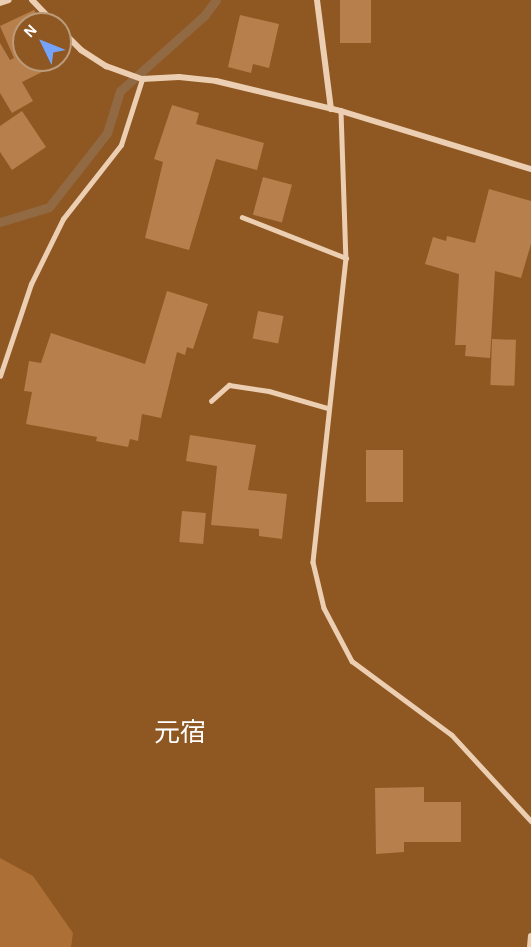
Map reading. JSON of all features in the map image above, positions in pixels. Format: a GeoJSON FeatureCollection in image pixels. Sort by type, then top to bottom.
{"type":"FeatureCollection","features":[{"type":"Feature","properties":{"kind":"street"},"geometry":{"type":"LineString","coordinates":[[0,3],[9,0]]}},
{"type":"Feature","properties":{"kind":"street"},"geometry":{"type":"LineString","coordinates":[[32,0],[44,12]]}},
{"type":"Feature","properties":{"kind":"street"},"geometry":{"type":"LineString","coordinates":[[317,0],[331,109]]}},
{"type":"Feature","properties":{"kind":"street"},"geometry":{"type":"LineString","coordinates":[[72,41],[81,50],[106,66],[142,79],[179,77],[216,81],[341,111],[531,169]]}},
{"type":"Feature","properties":{"kind":"street"},"geometry":{"type":"LineString","coordinates":[[530,947],[531,936]]}},
{"type":"Feature","properties":{"kind":"lane"},"geometry":{"type":"LineString","coordinates":[[0,376],[31,284],[63,219],[121,145],[142,79]]}},
{"type":"Feature","properties":{"kind":"lane"},"geometry":{"type":"LineString","coordinates":[[341,111],[346,258],[328,408],[314,562],[332,628],[352,661],[452,735],[531,821]]}},
{"type":"Feature","properties":{"kind":"lane"},"geometry":{"type":"LineString","coordinates":[[242,218],[346,258]]}},
{"type":"Feature","properties":{"kind":"lane"},"geometry":{"type":"LineString","coordinates":[[211,401],[229,386],[269,391],[328,408]]}},
{"type":"Feature","properties":{"kind":"shaded area"},"geometry":{"type":"Polygon","coordinates":[[[0,858],[33,876],[73,933],[71,947],[0,947],[0,858]]]}},
{"type":"Feature","properties":{"kind":"building"},"geometry":{"type":"Polygon","coordinates":[[[340,0],[371,0],[371,43],[340,43],[340,0]]]}},
{"type":"Feature","properties":{"kind":"building"},"geometry":{"type":"Polygon","coordinates":[[[240,15],[279,24],[269,68],[253,64],[251,73],[228,67],[240,15]]]}},
{"type":"Feature","properties":{"kind":"building"},"geometry":{"type":"Polygon","coordinates":[[[12,20],[12,53],[0,26],[12,20]]]}},
{"type":"Feature","properties":{"kind":"building"},"geometry":{"type":"Polygon","coordinates":[[[0,43],[10,60],[12,59],[12,72],[42,72],[22,82],[33,101],[12,113],[0,93],[0,43]]]}},
{"type":"Feature","properties":{"kind":"building"},"geometry":{"type":"Polygon","coordinates":[[[172,105],[199,113],[196,124],[264,143],[257,170],[216,159],[189,250],[145,238],[163,162],[154,159],[172,105]]]}},
{"type":"Feature","properties":{"kind":"building"},"geometry":{"type":"Polygon","coordinates":[[[22,111],[46,147],[12,170],[0,152],[0,126],[22,111]]]}},
{"type":"Feature","properties":{"kind":"building"},"geometry":{"type":"Polygon","coordinates":[[[263,177],[292,185],[282,222],[253,215],[263,177]]]}},
{"type":"Feature","properties":{"kind":"building"},"geometry":{"type":"Polygon","coordinates":[[[489,189],[531,201],[531,244],[521,278],[495,271],[490,358],[465,356],[466,345],[455,345],[459,274],[425,264],[433,237],[446,241],[447,236],[475,243],[489,189]]]}},
{"type":"Feature","properties":{"kind":"building"},"geometry":{"type":"Polygon","coordinates":[[[167,291],[208,304],[193,349],[187,347],[185,355],[177,352],[161,418],[142,414],[138,441],[130,439],[128,447],[96,441],[97,437],[26,424],[32,392],[24,391],[29,361],[41,363],[51,333],[145,364],[167,291]]]}},
{"type":"Feature","properties":{"kind":"building"},"geometry":{"type":"Polygon","coordinates":[[[258,311],[284,316],[278,343],[253,338],[258,311]]]}},
{"type":"Feature","properties":{"kind":"building"},"geometry":{"type":"Polygon","coordinates":[[[492,339],[516,340],[514,386],[490,385],[492,339]]]}},
{"type":"Feature","properties":{"kind":"building"},"geometry":{"type":"Polygon","coordinates":[[[190,435],[256,445],[248,490],[287,494],[282,539],[259,536],[259,529],[211,525],[217,466],[186,461],[190,435]]]}},
{"type":"Feature","properties":{"kind":"building"},"geometry":{"type":"Polygon","coordinates":[[[366,450],[403,450],[403,502],[366,502],[366,450]]]}},
{"type":"Feature","properties":{"kind":"building"},"geometry":{"type":"Polygon","coordinates":[[[182,511],[206,513],[203,544],[179,542],[182,511]]]}},
{"type":"Feature","properties":{"kind":"building"},"geometry":{"type":"Polygon","coordinates":[[[424,787],[424,802],[461,802],[461,842],[404,842],[404,852],[376,854],[375,788],[424,787]]]}},
{"type":"Feature","properties":{"kind":"waterway"},"geometry":{"type":"LineString","coordinates":[[0,222],[49,207],[107,133],[120,91],[204,16],[216,0]]}},
{"type":"Feature","properties":{"kind":"district","name":"元宿"},"geometry":{"type":"Point","coordinates":[180,734]}}]}
